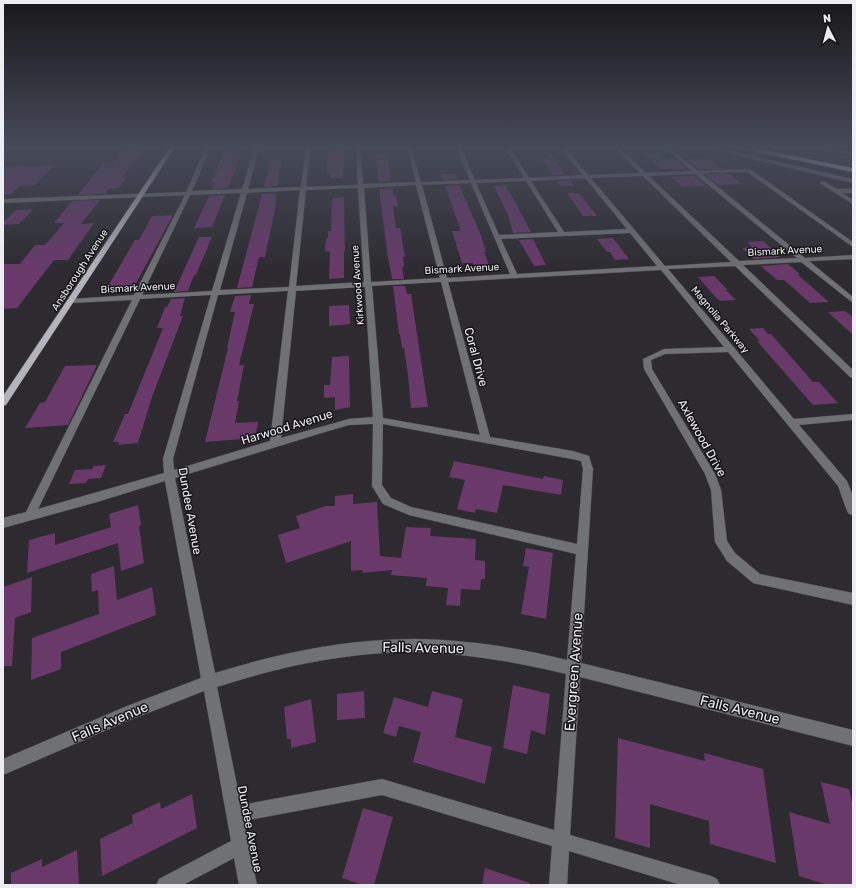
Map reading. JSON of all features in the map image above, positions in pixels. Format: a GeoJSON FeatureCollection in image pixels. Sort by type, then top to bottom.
{"type":"FeatureCollection","features":[{"type":"Feature","properties":{"kind":"main road","name":"Ansborough Avenue"},"geometry":{"type":"LineString","coordinates":[[3,403],[145,188]]}},
{"type":"Feature","properties":{"kind":"street"},"geometry":{"type":"LineString","coordinates":[[29,517],[190,188]]}},
{"type":"Feature","properties":{"kind":"street"},"geometry":{"type":"LineString","coordinates":[[3,201],[320,188]]}},
{"type":"Feature","properties":{"kind":"street","name":"Kirkwood Avenue"},"geometry":{"type":"LineString","coordinates":[[361,188],[378,420],[378,486],[387,501],[409,511],[582,550]]}},
{"type":"Feature","properties":{"kind":"street","name":"Coral Drive"},"geometry":{"type":"LineString","coordinates":[[419,188],[486,440]]}},
{"type":"Feature","properties":{"kind":"street"},"geometry":{"type":"LineString","coordinates":[[476,188],[514,276]]}},
{"type":"Feature","properties":{"kind":"street"},"geometry":{"type":"LineString","coordinates":[[534,188],[562,234]]}},
{"type":"Feature","properties":{"kind":"street","name":"Magnolia Parkway"},"geometry":{"type":"LineString","coordinates":[[597,188],[843,484],[853,508]]}},
{"type":"Feature","properties":{"kind":"street"},"geometry":{"type":"LineString","coordinates":[[658,188],[853,375]]}},
{"type":"Feature","properties":{"kind":"street"},"geometry":{"type":"LineString","coordinates":[[716,188],[853,301]]}},
{"type":"Feature","properties":{"kind":"street"},"geometry":{"type":"LineString","coordinates":[[774,188],[853,245]]}},
{"type":"Feature","properties":{"kind":"street"},"geometry":{"type":"LineString","coordinates":[[832,188],[853,202]]}},
{"type":"Feature","properties":{"kind":"street"},"geometry":{"type":"LineString","coordinates":[[275,444],[304,189]]}},
{"type":"Feature","properties":{"kind":"street","name":"Dundee Avenue"},"geometry":{"type":"LineString","coordinates":[[245,191],[168,459],[170,477],[248,885]]}},
{"type":"Feature","properties":{"kind":"street"},"geometry":{"type":"LineString","coordinates":[[836,191],[853,191]]}},
{"type":"Feature","properties":{"kind":"street"},"geometry":{"type":"LineString","coordinates":[[497,237],[632,230]]}},
{"type":"Feature","properties":{"kind":"street","name":"Bismark Avenue"},"geometry":{"type":"LineString","coordinates":[[71,301],[853,257]]}},
{"type":"Feature","properties":{"kind":"street","name":"Axlewood Drive"},"geometry":{"type":"LineString","coordinates":[[731,349],[664,352],[646,359],[648,369],[710,474],[716,490],[721,542],[731,557],[758,579],[853,599]]}},
{"type":"Feature","properties":{"kind":"street"},"geometry":{"type":"LineString","coordinates":[[791,422],[853,417]]}},
{"type":"Feature","properties":{"kind":"street","name":"Harwood Avenue"},"geometry":{"type":"LineString","coordinates":[[3,523],[170,477],[349,422],[378,420],[573,455],[585,459]]}},
{"type":"Feature","properties":{"kind":"street","name":"Evergreen Avenue"},"geometry":{"type":"LineString","coordinates":[[558,885],[588,469],[585,459]]}},
{"type":"Feature","properties":{"kind":"street","name":"Falls Avenue"},"geometry":{"type":"LineString","coordinates":[[3,767],[149,705],[209,682],[296,658],[340,650],[383,647],[424,646],[464,648],[518,656],[853,738]]}},
{"type":"Feature","properties":{"kind":"street"},"geometry":{"type":"LineString","coordinates":[[234,815],[382,787],[711,885]]}},
{"type":"Feature","properties":{"kind":"street"},"geometry":{"type":"LineString","coordinates":[[165,885],[240,846]]}},
{"type":"Feature","properties":{"kind":"building"},"geometry":{"type":"Polygon","coordinates":[[[3,188],[17,188],[11,194],[3,195],[3,188]]]}},
{"type":"Feature","properties":{"kind":"building"},"geometry":{"type":"Polygon","coordinates":[[[83,188],[114,188],[108,189],[105,194],[78,195],[83,188]]]}},
{"type":"Feature","properties":{"kind":"building"},"geometry":{"type":"Polygon","coordinates":[[[392,188],[394,196],[396,195],[398,206],[393,206],[396,228],[400,228],[405,257],[403,257],[404,267],[402,267],[404,279],[392,279],[379,189],[392,188]]]}},
{"type":"Feature","properties":{"kind":"building"},"geometry":{"type":"Polygon","coordinates":[[[446,188],[461,188],[481,235],[486,252],[484,252],[491,271],[476,272],[473,263],[462,263],[452,231],[461,231],[446,188]]]}},
{"type":"Feature","properties":{"kind":"building"},"geometry":{"type":"Polygon","coordinates":[[[495,188],[507,188],[531,232],[513,233],[508,215],[495,188]]]}},
{"type":"Feature","properties":{"kind":"building"},"geometry":{"type":"Polygon","coordinates":[[[276,193],[276,204],[265,257],[259,257],[252,287],[237,288],[262,194],[276,193]]]}},
{"type":"Feature","properties":{"kind":"building"},"geometry":{"type":"Polygon","coordinates":[[[567,193],[579,193],[597,216],[583,216],[567,193]]]}},
{"type":"Feature","properties":{"kind":"building"},"geometry":{"type":"Polygon","coordinates":[[[225,195],[212,227],[194,228],[209,196],[225,195]]]}},
{"type":"Feature","properties":{"kind":"building"},"geometry":{"type":"Polygon","coordinates":[[[344,197],[344,278],[329,279],[330,252],[325,251],[328,231],[331,231],[332,200],[333,198],[344,197]]]}},
{"type":"Feature","properties":{"kind":"building"},"geometry":{"type":"Polygon","coordinates":[[[100,200],[81,224],[94,223],[68,260],[54,260],[17,308],[3,309],[3,264],[20,264],[35,245],[45,245],[64,223],[54,223],[72,201],[100,200]]]}},
{"type":"Feature","properties":{"kind":"building"},"geometry":{"type":"Polygon","coordinates":[[[34,209],[19,224],[3,225],[3,222],[16,210],[34,209]]]}},
{"type":"Feature","properties":{"kind":"building"},"geometry":{"type":"Polygon","coordinates":[[[173,215],[134,287],[107,288],[135,240],[139,240],[152,216],[173,215]]]}},
{"type":"Feature","properties":{"kind":"building"},"geometry":{"type":"Polygon","coordinates":[[[199,237],[212,237],[188,291],[174,292],[199,237]]]}},
{"type":"Feature","properties":{"kind":"building"},"geometry":{"type":"Polygon","coordinates":[[[613,238],[629,259],[615,260],[610,252],[607,252],[597,239],[613,238]]]}},
{"type":"Feature","properties":{"kind":"building"},"geometry":{"type":"Polygon","coordinates":[[[533,239],[546,265],[534,266],[519,240],[533,239]]]}},
{"type":"Feature","properties":{"kind":"building"},"geometry":{"type":"Polygon","coordinates":[[[763,241],[780,257],[754,259],[742,248],[752,247],[747,242],[763,241]]]}},
{"type":"Feature","properties":{"kind":"building"},"geometry":{"type":"Polygon","coordinates":[[[788,264],[800,274],[798,275],[829,302],[810,303],[784,280],[777,280],[761,266],[788,264]]]}},
{"type":"Feature","properties":{"kind":"building"},"geometry":{"type":"Polygon","coordinates":[[[714,276],[736,300],[721,301],[717,299],[698,277],[714,276]]]}},
{"type":"Feature","properties":{"kind":"building"},"geometry":{"type":"Polygon","coordinates":[[[393,286],[405,286],[407,294],[411,294],[428,407],[411,408],[408,375],[404,348],[402,348],[399,334],[393,286]]]}},
{"type":"Feature","properties":{"kind":"building"},"geometry":{"type":"Polygon","coordinates":[[[251,295],[249,304],[254,304],[239,365],[244,365],[237,401],[239,401],[235,423],[258,422],[255,438],[205,442],[228,348],[235,312],[230,312],[235,296],[251,295]]]}},
{"type":"Feature","properties":{"kind":"building"},"geometry":{"type":"Polygon","coordinates":[[[185,298],[180,316],[183,316],[152,397],[138,443],[118,445],[119,442],[113,442],[125,414],[128,414],[163,328],[157,328],[165,307],[167,307],[171,299],[185,298]]]}},
{"type":"Feature","properties":{"kind":"building"},"geometry":{"type":"Polygon","coordinates":[[[349,305],[350,324],[329,326],[329,306],[349,305]]]}},
{"type":"Feature","properties":{"kind":"building"},"geometry":{"type":"Polygon","coordinates":[[[845,311],[853,317],[853,335],[828,312],[845,311]]]}},
{"type":"Feature","properties":{"kind":"building"},"geometry":{"type":"Polygon","coordinates":[[[763,328],[768,334],[771,334],[813,382],[819,382],[838,403],[813,405],[757,341],[760,341],[749,329],[763,328]]]}},
{"type":"Feature","properties":{"kind":"building"},"geometry":{"type":"Polygon","coordinates":[[[349,356],[350,407],[335,410],[335,397],[324,398],[324,385],[330,385],[332,357],[349,356]]]}},
{"type":"Feature","properties":{"kind":"building"},"geometry":{"type":"Polygon","coordinates":[[[97,365],[68,425],[25,428],[40,403],[45,402],[65,366],[97,365]]]}},
{"type":"Feature","properties":{"kind":"building"},"geometry":{"type":"Polygon","coordinates":[[[454,461],[543,479],[544,476],[563,480],[561,495],[503,485],[497,513],[476,509],[475,513],[457,509],[465,480],[449,477],[454,461]]]}},
{"type":"Feature","properties":{"kind":"building"},"geometry":{"type":"Polygon","coordinates":[[[106,465],[101,478],[88,479],[86,483],[69,484],[75,470],[92,469],[94,466],[106,465]]]}},
{"type":"Feature","properties":{"kind":"building"},"geometry":{"type":"Polygon","coordinates":[[[353,494],[353,504],[377,502],[380,556],[401,558],[406,527],[431,528],[430,536],[476,539],[475,560],[485,561],[485,579],[481,579],[480,590],[461,589],[460,606],[446,605],[448,588],[426,586],[427,578],[391,575],[392,570],[363,573],[362,570],[351,571],[351,541],[286,563],[278,535],[300,528],[296,516],[326,506],[335,506],[335,496],[353,494]]]}},
{"type":"Feature","properties":{"kind":"building"},"geometry":{"type":"Polygon","coordinates":[[[138,505],[144,563],[121,571],[118,543],[27,573],[29,540],[55,533],[55,545],[111,527],[109,514],[138,505]]]}},
{"type":"Feature","properties":{"kind":"building"},"geometry":{"type":"Polygon","coordinates":[[[526,548],[553,553],[546,619],[521,614],[529,567],[523,566],[526,548]]]}},
{"type":"Feature","properties":{"kind":"building"},"geometry":{"type":"Polygon","coordinates":[[[114,566],[117,600],[152,587],[156,615],[61,652],[61,669],[31,680],[32,638],[99,614],[98,590],[92,592],[91,574],[114,566]]]}},
{"type":"Feature","properties":{"kind":"building"},"geometry":{"type":"Polygon","coordinates":[[[32,577],[31,612],[15,618],[12,666],[3,666],[3,587],[32,577]]]}},
{"type":"Feature","properties":{"kind":"building"},"geometry":{"type":"Polygon","coordinates":[[[513,685],[550,694],[545,735],[531,730],[527,754],[503,748],[513,685]]]}},
{"type":"Feature","properties":{"kind":"building"},"geometry":{"type":"Polygon","coordinates":[[[364,691],[365,718],[337,720],[337,694],[364,691]]]}},
{"type":"Feature","properties":{"kind":"building"},"geometry":{"type":"Polygon","coordinates":[[[432,691],[463,699],[455,737],[492,747],[485,784],[413,762],[421,732],[399,726],[396,737],[383,733],[394,697],[428,707],[432,691]]]}},
{"type":"Feature","properties":{"kind":"building"},"geometry":{"type":"Polygon","coordinates":[[[311,699],[316,742],[291,748],[291,739],[287,739],[284,707],[311,699]]]}},
{"type":"Feature","properties":{"kind":"building"},"geometry":{"type":"Polygon","coordinates":[[[618,738],[705,761],[704,753],[763,769],[776,863],[710,844],[709,821],[650,804],[650,848],[615,838],[618,738]]]}},
{"type":"Feature","properties":{"kind":"building"},"geometry":{"type":"Polygon","coordinates":[[[821,782],[849,789],[853,807],[853,885],[828,885],[799,876],[789,812],[830,824],[821,782]]]}},
{"type":"Feature","properties":{"kind":"building"},"geometry":{"type":"Polygon","coordinates":[[[192,794],[197,828],[102,876],[100,839],[133,823],[132,815],[160,802],[161,809],[192,794]]]}},
{"type":"Feature","properties":{"kind":"building"},"geometry":{"type":"Polygon","coordinates":[[[363,808],[393,817],[374,885],[363,885],[342,878],[363,808]]]}},
{"type":"Feature","properties":{"kind":"building"},"geometry":{"type":"Polygon","coordinates":[[[77,850],[79,885],[11,885],[11,873],[42,859],[42,867],[77,850]]]}},
{"type":"Feature","properties":{"kind":"building"},"geometry":{"type":"Polygon","coordinates":[[[485,868],[530,883],[530,885],[482,885],[485,868]]]}}]}
